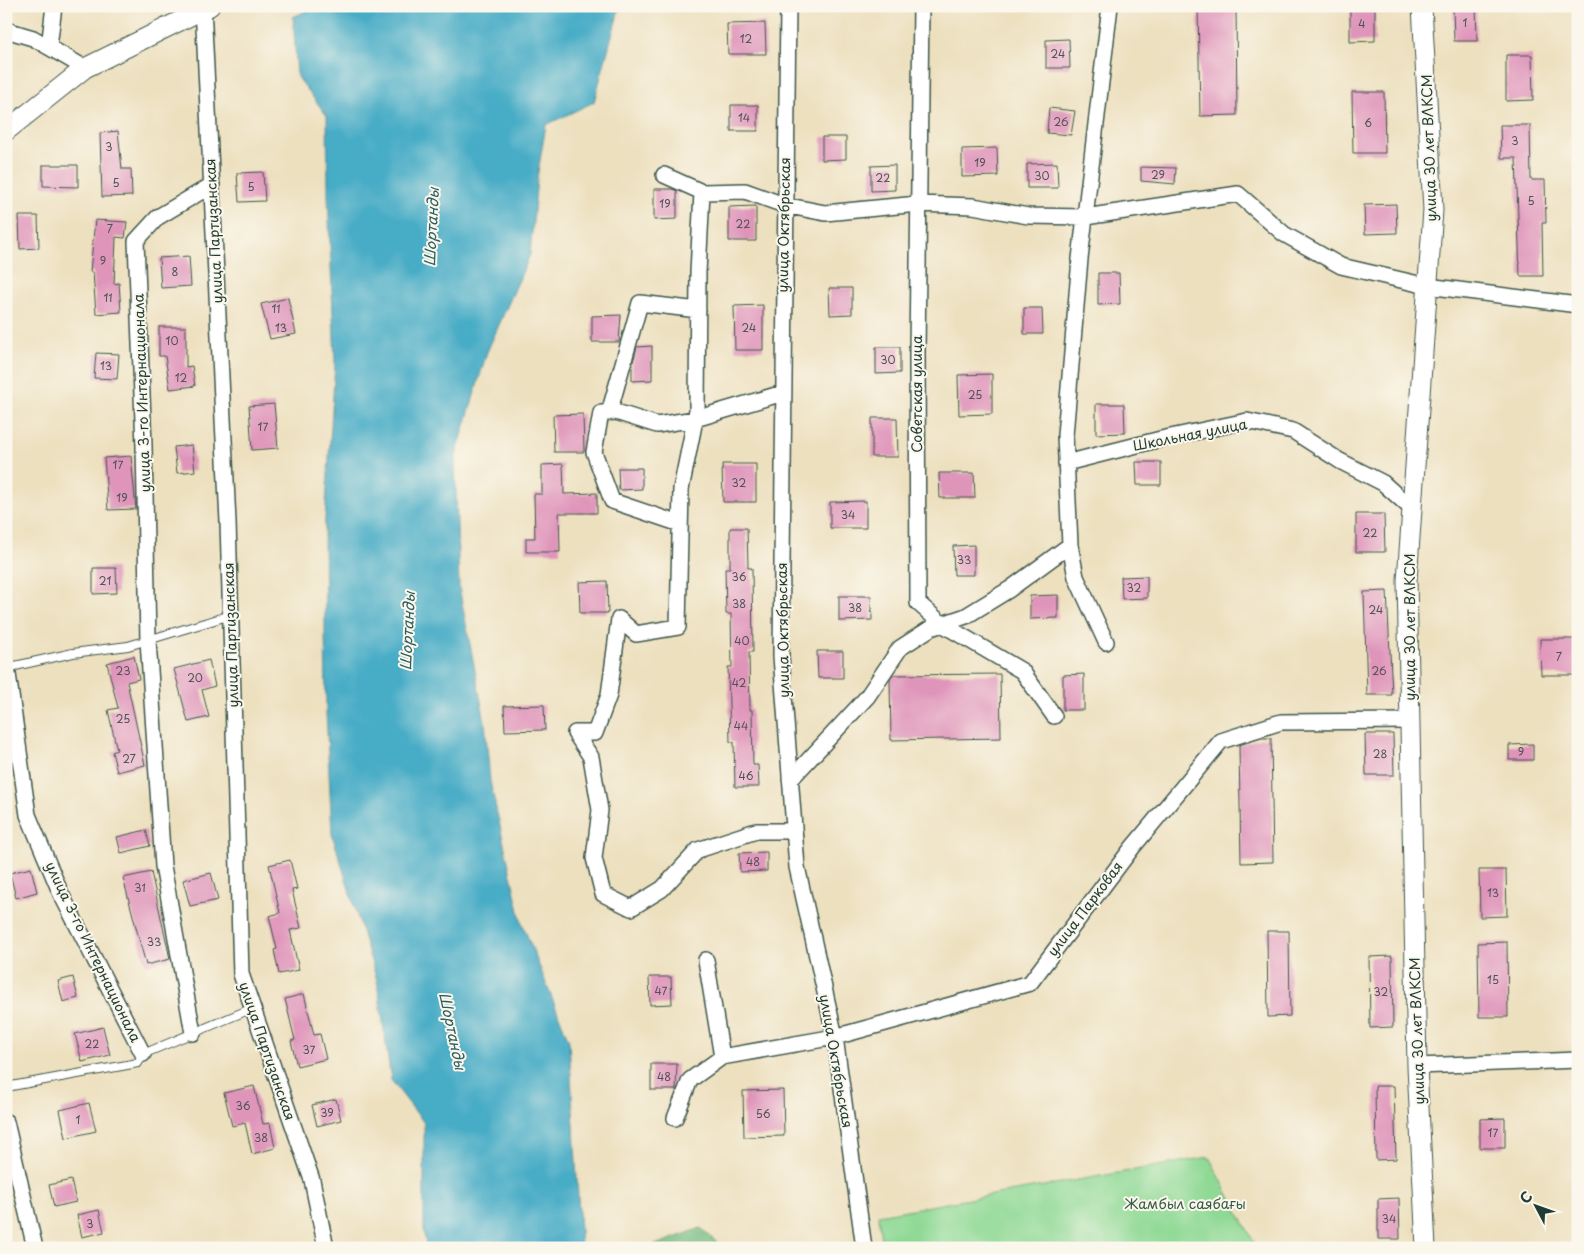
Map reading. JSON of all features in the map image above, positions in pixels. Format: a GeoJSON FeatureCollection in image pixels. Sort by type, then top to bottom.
{"type":"FeatureCollection","features":[{"type":"Feature","properties":{"kind":"street"},"geometry":{"type":"LineString","coordinates":[[49,48],[54,6]]}},
{"type":"Feature","properties":{"kind":"street","name":"улица Октябрьская"},"geometry":{"type":"LineString","coordinates":[[788,6],[784,205],[781,656],[797,867],[835,1037],[864,1248]]}},
{"type":"Feature","properties":{"kind":"street","name":"Советская улица"},"geometry":{"type":"LineString","coordinates":[[921,6],[917,354],[918,603],[942,624],[1022,671],[1054,716]]}},
{"type":"Feature","properties":{"kind":"street"},"geometry":{"type":"LineString","coordinates":[[1106,642],[1076,576],[1070,545],[1066,426],[1085,217],[1110,6]]}},
{"type":"Feature","properties":{"kind":"street","name":"улица 30 лет ВЛКСМ"},"geometry":{"type":"LineString","coordinates":[[1422,6],[1433,210],[1426,286],[1408,580],[1417,1066],[1426,1248]]}},
{"type":"Feature","properties":{"kind":"street"},"geometry":{"type":"LineString","coordinates":[[6,130],[84,68],[205,8]]}},
{"type":"Feature","properties":{"kind":"street","name":"улица Партизанская"},"geometry":{"type":"LineString","coordinates":[[205,8],[231,615],[241,974],[312,1180],[326,1248]]}},
{"type":"Feature","properties":{"kind":"street"},"geometry":{"type":"LineString","coordinates":[[6,30],[33,38],[84,68]]}},
{"type":"Feature","properties":{"kind":"street"},"geometry":{"type":"LineString","coordinates":[[664,175],[702,192],[745,191],[784,205],[825,213],[918,204],[973,206],[1028,216],[1085,217],[1238,194],[1284,234],[1341,266],[1426,286],[1578,305]]}},
{"type":"Feature","properties":{"kind":"street","name":"улица 3-го Интернационала"},"geometry":{"type":"LineString","coordinates":[[194,1033],[163,866],[148,640],[144,446],[136,241],[158,217],[212,185]]}},
{"type":"Feature","properties":{"kind":"street"},"geometry":{"type":"LineString","coordinates":[[702,192],[695,418],[681,489],[678,627],[636,634],[619,619],[609,695],[595,734],[575,733],[592,757],[600,810],[594,858],[603,894],[631,908],[662,889],[698,850],[756,830],[794,831]]}},
{"type":"Feature","properties":{"kind":"street"},"geometry":{"type":"LineString","coordinates":[[609,413],[640,303],[698,310]]}},
{"type":"Feature","properties":{"kind":"street"},"geometry":{"type":"LineString","coordinates":[[680,524],[612,501],[594,452],[601,413],[616,412],[657,425],[695,418],[783,393]]}},
{"type":"Feature","properties":{"kind":"street","name":"Школьная улица"},"geometry":{"type":"LineString","coordinates":[[1066,463],[1161,439],[1247,421],[1293,431],[1340,461],[1383,483],[1412,509]]}},
{"type":"Feature","properties":{"kind":"street"},"geometry":{"type":"LineString","coordinates":[[790,780],[867,697],[900,648],[931,628],[966,616],[1010,589],[1070,545]]}},
{"type":"Feature","properties":{"kind":"street","name":"улица 3-го Интернационала"},"geometry":{"type":"LineString","coordinates":[[7,668],[28,815],[61,894],[143,1054]]}},
{"type":"Feature","properties":{"kind":"street","name":"улица Парковая"},"geometry":{"type":"LineString","coordinates":[[675,1118],[690,1080],[722,1057],[835,1037],[1030,983],[1132,848],[1221,741],[1281,722],[1410,721]]}},
{"type":"Feature","properties":{"kind":"street"},"geometry":{"type":"LineString","coordinates":[[706,960],[722,1057]]}},
{"type":"Feature","properties":{"kind":"street"},"geometry":{"type":"LineString","coordinates":[[1417,1066],[1578,1060]]}},
{"type":"Feature","properties":{"kind":"street"},"geometry":{"type":"LineString","coordinates":[[6,1122],[35,1248]]}},
{"type":"Feature","properties":{"kind":"lane"},"geometry":{"type":"LineString","coordinates":[[148,640],[231,615]]}},
{"type":"Feature","properties":{"kind":"lane","name":"улица 3-го Интернационала"},"geometry":{"type":"LineString","coordinates":[[7,668],[73,653],[128,646],[148,640]]}},
{"type":"Feature","properties":{"kind":"lane"},"geometry":{"type":"LineString","coordinates":[[6,1087],[138,1063],[143,1054],[253,1008]]}},
{"type":"Feature","properties":{"kind":"green space","name":"Жамбыл саябағы"},"geometry":{"type":"Polygon","coordinates":[[[1209,1157],[1257,1248],[882,1248],[878,1215],[1209,1157]]]}},
{"type":"Feature","properties":{"kind":"green space"},"geometry":{"type":"Polygon","coordinates":[[[701,1228],[723,1248],[647,1248],[701,1228]]]}},
{"type":"Feature","properties":{"kind":"water","name":"Шортанды"},"geometry":{"type":"Polygon","coordinates":[[[317,6],[620,6],[594,102],[546,125],[537,178],[530,255],[487,352],[455,459],[459,587],[485,722],[490,781],[521,920],[569,1041],[581,1248],[427,1248],[424,1234],[424,1123],[391,1080],[377,980],[332,834],[326,713],[324,535],[335,363],[328,195],[327,116],[297,76],[293,17],[317,6]]]}},
{"type":"Feature","properties":{"kind":"building"},"geometry":{"type":"Polygon","coordinates":[[[1198,6],[1236,6],[1237,115],[1200,116],[1198,6]]]}},
{"type":"Feature","properties":{"kind":"building"},"geometry":{"type":"Polygon","coordinates":[[[1350,6],[1375,6],[1375,41],[1350,42],[1350,6]]]}},
{"type":"Feature","properties":{"kind":"building"},"geometry":{"type":"Polygon","coordinates":[[[1453,6],[1476,6],[1477,41],[1454,41],[1453,6]]]}},
{"type":"Feature","properties":{"kind":"building"},"geometry":{"type":"Polygon","coordinates":[[[765,23],[766,54],[728,54],[727,24],[765,23]]]}},
{"type":"Feature","properties":{"kind":"building"},"geometry":{"type":"Polygon","coordinates":[[[1069,39],[1070,68],[1046,68],[1046,40],[1069,39]]]}},
{"type":"Feature","properties":{"kind":"building"},"geometry":{"type":"Polygon","coordinates":[[[1506,55],[1532,55],[1533,100],[1506,101],[1506,55]]]}},
{"type":"Feature","properties":{"kind":"building"},"geometry":{"type":"Polygon","coordinates":[[[1352,92],[1384,92],[1385,153],[1353,153],[1352,92]]]}},
{"type":"Feature","properties":{"kind":"building"},"geometry":{"type":"Polygon","coordinates":[[[731,105],[758,105],[758,131],[731,131],[731,105]]]}},
{"type":"Feature","properties":{"kind":"building"},"geometry":{"type":"Polygon","coordinates":[[[1049,108],[1075,111],[1071,135],[1047,133],[1049,108]]]}},
{"type":"Feature","properties":{"kind":"building"},"geometry":{"type":"Polygon","coordinates":[[[1500,125],[1530,125],[1531,180],[1545,180],[1546,223],[1542,223],[1543,276],[1520,276],[1516,158],[1501,158],[1500,125]]]}},
{"type":"Feature","properties":{"kind":"building"},"geometry":{"type":"Polygon","coordinates":[[[118,131],[122,169],[131,169],[132,196],[102,197],[100,133],[118,131]]]}},
{"type":"Feature","properties":{"kind":"building"},"geometry":{"type":"Polygon","coordinates":[[[822,137],[846,137],[846,159],[822,160],[822,137]]]}},
{"type":"Feature","properties":{"kind":"building"},"geometry":{"type":"Polygon","coordinates":[[[997,148],[998,176],[962,177],[962,149],[997,148]]]}},
{"type":"Feature","properties":{"kind":"building"},"geometry":{"type":"Polygon","coordinates":[[[1057,163],[1058,188],[1027,188],[1027,164],[1057,163]]]}},
{"type":"Feature","properties":{"kind":"building"},"geometry":{"type":"Polygon","coordinates":[[[43,165],[78,165],[78,187],[43,186],[43,165]]]}},
{"type":"Feature","properties":{"kind":"building"},"geometry":{"type":"Polygon","coordinates":[[[895,165],[895,190],[871,191],[871,166],[895,165]]]}},
{"type":"Feature","properties":{"kind":"building"},"geometry":{"type":"Polygon","coordinates":[[[1141,167],[1176,168],[1175,184],[1141,181],[1141,167]]]}},
{"type":"Feature","properties":{"kind":"building"},"geometry":{"type":"Polygon","coordinates":[[[263,172],[265,201],[239,202],[237,173],[263,172]]]}},
{"type":"Feature","properties":{"kind":"building"},"geometry":{"type":"Polygon","coordinates":[[[654,189],[672,189],[677,191],[677,219],[654,220],[654,189]]]}},
{"type":"Feature","properties":{"kind":"building"},"geometry":{"type":"Polygon","coordinates":[[[1396,204],[1397,233],[1365,234],[1364,205],[1396,204]]]}},
{"type":"Feature","properties":{"kind":"building"},"geometry":{"type":"Polygon","coordinates":[[[756,206],[756,241],[729,241],[729,207],[756,206]]]}},
{"type":"Feature","properties":{"kind":"building"},"geometry":{"type":"Polygon","coordinates":[[[19,216],[38,216],[39,248],[20,249],[19,216]]]}},
{"type":"Feature","properties":{"kind":"building"},"geometry":{"type":"Polygon","coordinates":[[[95,220],[127,222],[125,238],[116,237],[114,284],[119,283],[121,312],[96,314],[93,272],[90,272],[95,220]]]}},
{"type":"Feature","properties":{"kind":"building"},"geometry":{"type":"Polygon","coordinates":[[[189,256],[191,286],[161,288],[159,258],[189,256]]]}},
{"type":"Feature","properties":{"kind":"building"},"geometry":{"type":"Polygon","coordinates":[[[1098,273],[1119,273],[1120,304],[1098,305],[1098,273]]]}},
{"type":"Feature","properties":{"kind":"building"},"geometry":{"type":"Polygon","coordinates":[[[829,288],[852,288],[852,314],[830,315],[829,288]]]}},
{"type":"Feature","properties":{"kind":"building"},"geometry":{"type":"Polygon","coordinates":[[[288,298],[296,334],[270,339],[261,304],[288,298]]]}},
{"type":"Feature","properties":{"kind":"building"},"geometry":{"type":"Polygon","coordinates":[[[763,305],[763,350],[735,350],[734,306],[763,305]]]}},
{"type":"Feature","properties":{"kind":"building"},"geometry":{"type":"Polygon","coordinates":[[[1024,308],[1042,308],[1043,334],[1024,334],[1024,308]]]}},
{"type":"Feature","properties":{"kind":"building"},"geometry":{"type":"Polygon","coordinates":[[[621,315],[619,342],[592,342],[592,316],[621,315]]]}},
{"type":"Feature","properties":{"kind":"building"},"geometry":{"type":"Polygon","coordinates":[[[159,327],[186,327],[186,367],[192,366],[195,386],[170,389],[165,356],[159,356],[159,327]]]}},
{"type":"Feature","properties":{"kind":"building"},"geometry":{"type":"Polygon","coordinates":[[[652,346],[652,380],[632,381],[632,366],[637,347],[652,346]]]}},
{"type":"Feature","properties":{"kind":"building"},"geometry":{"type":"Polygon","coordinates":[[[876,347],[900,347],[900,373],[876,374],[876,347]]]}},
{"type":"Feature","properties":{"kind":"building"},"geometry":{"type":"Polygon","coordinates":[[[96,353],[119,354],[117,379],[94,378],[96,353]]]}},
{"type":"Feature","properties":{"kind":"building"},"geometry":{"type":"Polygon","coordinates":[[[992,374],[992,414],[959,415],[958,375],[992,374]]]}},
{"type":"Feature","properties":{"kind":"building"},"geometry":{"type":"Polygon","coordinates":[[[274,404],[278,448],[252,450],[249,406],[274,404]]]}},
{"type":"Feature","properties":{"kind":"building"},"geometry":{"type":"Polygon","coordinates":[[[1096,404],[1124,404],[1125,433],[1096,434],[1096,404]]]}},
{"type":"Feature","properties":{"kind":"building"},"geometry":{"type":"Polygon","coordinates":[[[583,414],[584,452],[554,452],[553,415],[583,414]]]}},
{"type":"Feature","properties":{"kind":"building"},"geometry":{"type":"Polygon","coordinates":[[[872,418],[897,418],[898,457],[872,457],[872,418]]]}},
{"type":"Feature","properties":{"kind":"building"},"geometry":{"type":"Polygon","coordinates":[[[192,445],[195,471],[177,473],[174,447],[192,445]]]}},
{"type":"Feature","properties":{"kind":"building"},"geometry":{"type":"Polygon","coordinates":[[[131,456],[136,509],[108,510],[104,458],[131,456]]]}},
{"type":"Feature","properties":{"kind":"building"},"geometry":{"type":"Polygon","coordinates":[[[1136,462],[1161,462],[1161,485],[1137,485],[1136,462]]]}},
{"type":"Feature","properties":{"kind":"building"},"geometry":{"type":"Polygon","coordinates":[[[563,464],[564,494],[597,493],[597,513],[559,513],[560,552],[526,552],[526,538],[535,538],[534,494],[542,494],[542,465],[563,464]]]}},
{"type":"Feature","properties":{"kind":"building"},"geometry":{"type":"Polygon","coordinates":[[[722,464],[756,464],[756,502],[723,502],[722,464]]]}},
{"type":"Feature","properties":{"kind":"building"},"geometry":{"type":"Polygon","coordinates":[[[618,468],[642,468],[642,489],[619,490],[618,468]]]}},
{"type":"Feature","properties":{"kind":"building"},"geometry":{"type":"Polygon","coordinates":[[[939,473],[974,473],[975,498],[940,498],[939,473]]]}},
{"type":"Feature","properties":{"kind":"building"},"geometry":{"type":"Polygon","coordinates":[[[866,501],[866,528],[830,528],[830,502],[866,501]]]}},
{"type":"Feature","properties":{"kind":"building"},"geometry":{"type":"Polygon","coordinates":[[[1356,514],[1384,514],[1385,552],[1356,552],[1356,514]]]}},
{"type":"Feature","properties":{"kind":"building"},"geometry":{"type":"Polygon","coordinates":[[[730,528],[747,528],[748,568],[752,568],[753,652],[749,652],[750,710],[752,710],[753,765],[758,765],[759,787],[735,787],[734,742],[730,742],[728,667],[732,667],[731,614],[726,614],[725,568],[730,568],[730,528]]]}},
{"type":"Feature","properties":{"kind":"building"},"geometry":{"type":"Polygon","coordinates":[[[974,545],[974,575],[954,575],[953,546],[974,545]]]}},
{"type":"Feature","properties":{"kind":"building"},"geometry":{"type":"Polygon","coordinates":[[[93,568],[116,568],[117,593],[93,594],[93,568]]]}},
{"type":"Feature","properties":{"kind":"building"},"geometry":{"type":"Polygon","coordinates":[[[1147,576],[1147,598],[1122,599],[1121,577],[1147,576]]]}},
{"type":"Feature","properties":{"kind":"building"},"geometry":{"type":"Polygon","coordinates":[[[607,581],[608,613],[580,613],[579,582],[607,581]]]}},
{"type":"Feature","properties":{"kind":"building"},"geometry":{"type":"Polygon","coordinates":[[[1387,591],[1392,695],[1367,695],[1364,592],[1387,591]]]}},
{"type":"Feature","properties":{"kind":"building"},"geometry":{"type":"Polygon","coordinates":[[[1058,595],[1058,618],[1030,619],[1030,596],[1058,595]]]}},
{"type":"Feature","properties":{"kind":"building"},"geometry":{"type":"Polygon","coordinates":[[[839,596],[871,596],[872,620],[839,621],[839,596]]]}},
{"type":"Feature","properties":{"kind":"building"},"geometry":{"type":"Polygon","coordinates":[[[1540,639],[1578,639],[1578,675],[1541,675],[1540,639]]]}},
{"type":"Feature","properties":{"kind":"building"},"geometry":{"type":"Polygon","coordinates":[[[817,651],[843,651],[843,678],[818,678],[817,651]]]}},
{"type":"Feature","properties":{"kind":"building"},"geometry":{"type":"Polygon","coordinates":[[[134,656],[139,679],[127,682],[145,765],[117,772],[112,752],[117,750],[108,710],[118,708],[107,663],[134,656]]]}},
{"type":"Feature","properties":{"kind":"building"},"geometry":{"type":"Polygon","coordinates":[[[209,660],[215,686],[202,690],[209,717],[188,722],[174,669],[209,660]]]}},
{"type":"Feature","properties":{"kind":"building"},"geometry":{"type":"Polygon","coordinates":[[[1000,674],[1001,738],[891,740],[890,680],[893,675],[1000,674]]]}},
{"type":"Feature","properties":{"kind":"building"},"geometry":{"type":"Polygon","coordinates":[[[1084,674],[1084,710],[1063,710],[1063,675],[1084,674]]]}},
{"type":"Feature","properties":{"kind":"building"},"geometry":{"type":"Polygon","coordinates":[[[544,705],[545,730],[505,731],[504,706],[544,705]]]}},
{"type":"Feature","properties":{"kind":"building"},"geometry":{"type":"Polygon","coordinates":[[[1365,734],[1393,734],[1394,775],[1366,775],[1365,734]]]}},
{"type":"Feature","properties":{"kind":"building"},"geometry":{"type":"Polygon","coordinates":[[[1262,738],[1271,738],[1273,862],[1241,863],[1239,745],[1262,738]]]}},
{"type":"Feature","properties":{"kind":"building"},"geometry":{"type":"Polygon","coordinates":[[[1533,744],[1533,760],[1509,760],[1509,745],[1533,744]]]}},
{"type":"Feature","properties":{"kind":"building"},"geometry":{"type":"Polygon","coordinates":[[[146,830],[150,846],[121,853],[117,837],[146,830]]]}},
{"type":"Feature","properties":{"kind":"building"},"geometry":{"type":"Polygon","coordinates":[[[767,852],[767,871],[740,872],[739,853],[767,852]]]}},
{"type":"Feature","properties":{"kind":"building"},"geometry":{"type":"Polygon","coordinates":[[[290,860],[297,889],[292,890],[301,928],[290,930],[299,970],[279,974],[274,950],[277,949],[269,916],[280,913],[269,865],[290,860]]]}},
{"type":"Feature","properties":{"kind":"building"},"geometry":{"type":"Polygon","coordinates":[[[31,868],[37,892],[16,898],[10,873],[31,868]]]}},
{"type":"Feature","properties":{"kind":"building"},"geometry":{"type":"Polygon","coordinates":[[[1479,870],[1506,870],[1507,916],[1480,917],[1479,870]]]}},
{"type":"Feature","properties":{"kind":"building"},"geometry":{"type":"Polygon","coordinates":[[[151,872],[170,959],[146,965],[123,878],[151,872]]]}},
{"type":"Feature","properties":{"kind":"building"},"geometry":{"type":"Polygon","coordinates":[[[211,873],[218,900],[190,906],[183,880],[211,873]]]}},
{"type":"Feature","properties":{"kind":"building"},"geometry":{"type":"Polygon","coordinates":[[[1267,931],[1289,931],[1290,1016],[1268,1017],[1267,931]]]}},
{"type":"Feature","properties":{"kind":"building"},"geometry":{"type":"Polygon","coordinates":[[[1507,942],[1508,1017],[1479,1017],[1478,943],[1507,942]]]}},
{"type":"Feature","properties":{"kind":"building"},"geometry":{"type":"Polygon","coordinates":[[[1392,956],[1393,1027],[1370,1028],[1369,957],[1392,956]]]}},
{"type":"Feature","properties":{"kind":"building"},"geometry":{"type":"Polygon","coordinates":[[[73,977],[78,998],[63,1002],[58,981],[73,977]]]}},
{"type":"Feature","properties":{"kind":"building"},"geometry":{"type":"Polygon","coordinates":[[[649,977],[671,977],[672,1004],[650,1005],[649,977]]]}},
{"type":"Feature","properties":{"kind":"building"},"geometry":{"type":"Polygon","coordinates":[[[304,994],[314,1035],[320,1034],[326,1059],[297,1066],[291,1041],[295,1040],[285,999],[304,994]]]}},
{"type":"Feature","properties":{"kind":"building"},"geometry":{"type":"Polygon","coordinates":[[[103,1027],[110,1055],[82,1062],[75,1034],[103,1027]]]}},
{"type":"Feature","properties":{"kind":"building"},"geometry":{"type":"Polygon","coordinates":[[[651,1064],[677,1064],[676,1090],[651,1090],[651,1064]]]}},
{"type":"Feature","properties":{"kind":"building"},"geometry":{"type":"Polygon","coordinates":[[[254,1086],[263,1124],[270,1123],[275,1148],[252,1154],[245,1123],[232,1126],[224,1093],[254,1086]]]}},
{"type":"Feature","properties":{"kind":"building"},"geometry":{"type":"Polygon","coordinates":[[[1375,1086],[1394,1086],[1396,1159],[1376,1160],[1375,1086]]]}},
{"type":"Feature","properties":{"kind":"building"},"geometry":{"type":"Polygon","coordinates":[[[783,1090],[784,1136],[744,1137],[743,1091],[783,1090]]]}},
{"type":"Feature","properties":{"kind":"building"},"geometry":{"type":"Polygon","coordinates":[[[336,1099],[341,1120],[317,1126],[312,1105],[336,1099]]]}},
{"type":"Feature","properties":{"kind":"building"},"geometry":{"type":"Polygon","coordinates":[[[89,1103],[96,1131],[66,1138],[60,1110],[89,1103]]]}},
{"type":"Feature","properties":{"kind":"building"},"geometry":{"type":"Polygon","coordinates":[[[1505,1118],[1505,1148],[1480,1148],[1480,1119],[1505,1118]]]}},
{"type":"Feature","properties":{"kind":"building"},"geometry":{"type":"Polygon","coordinates":[[[71,1180],[76,1202],[54,1207],[49,1185],[71,1180]]]}},
{"type":"Feature","properties":{"kind":"building"},"geometry":{"type":"Polygon","coordinates":[[[1399,1198],[1400,1239],[1378,1239],[1378,1199],[1399,1198]]]}},
{"type":"Feature","properties":{"kind":"building"},"geometry":{"type":"Polygon","coordinates":[[[99,1210],[104,1232],[82,1237],[77,1215],[99,1210]]]}}]}
